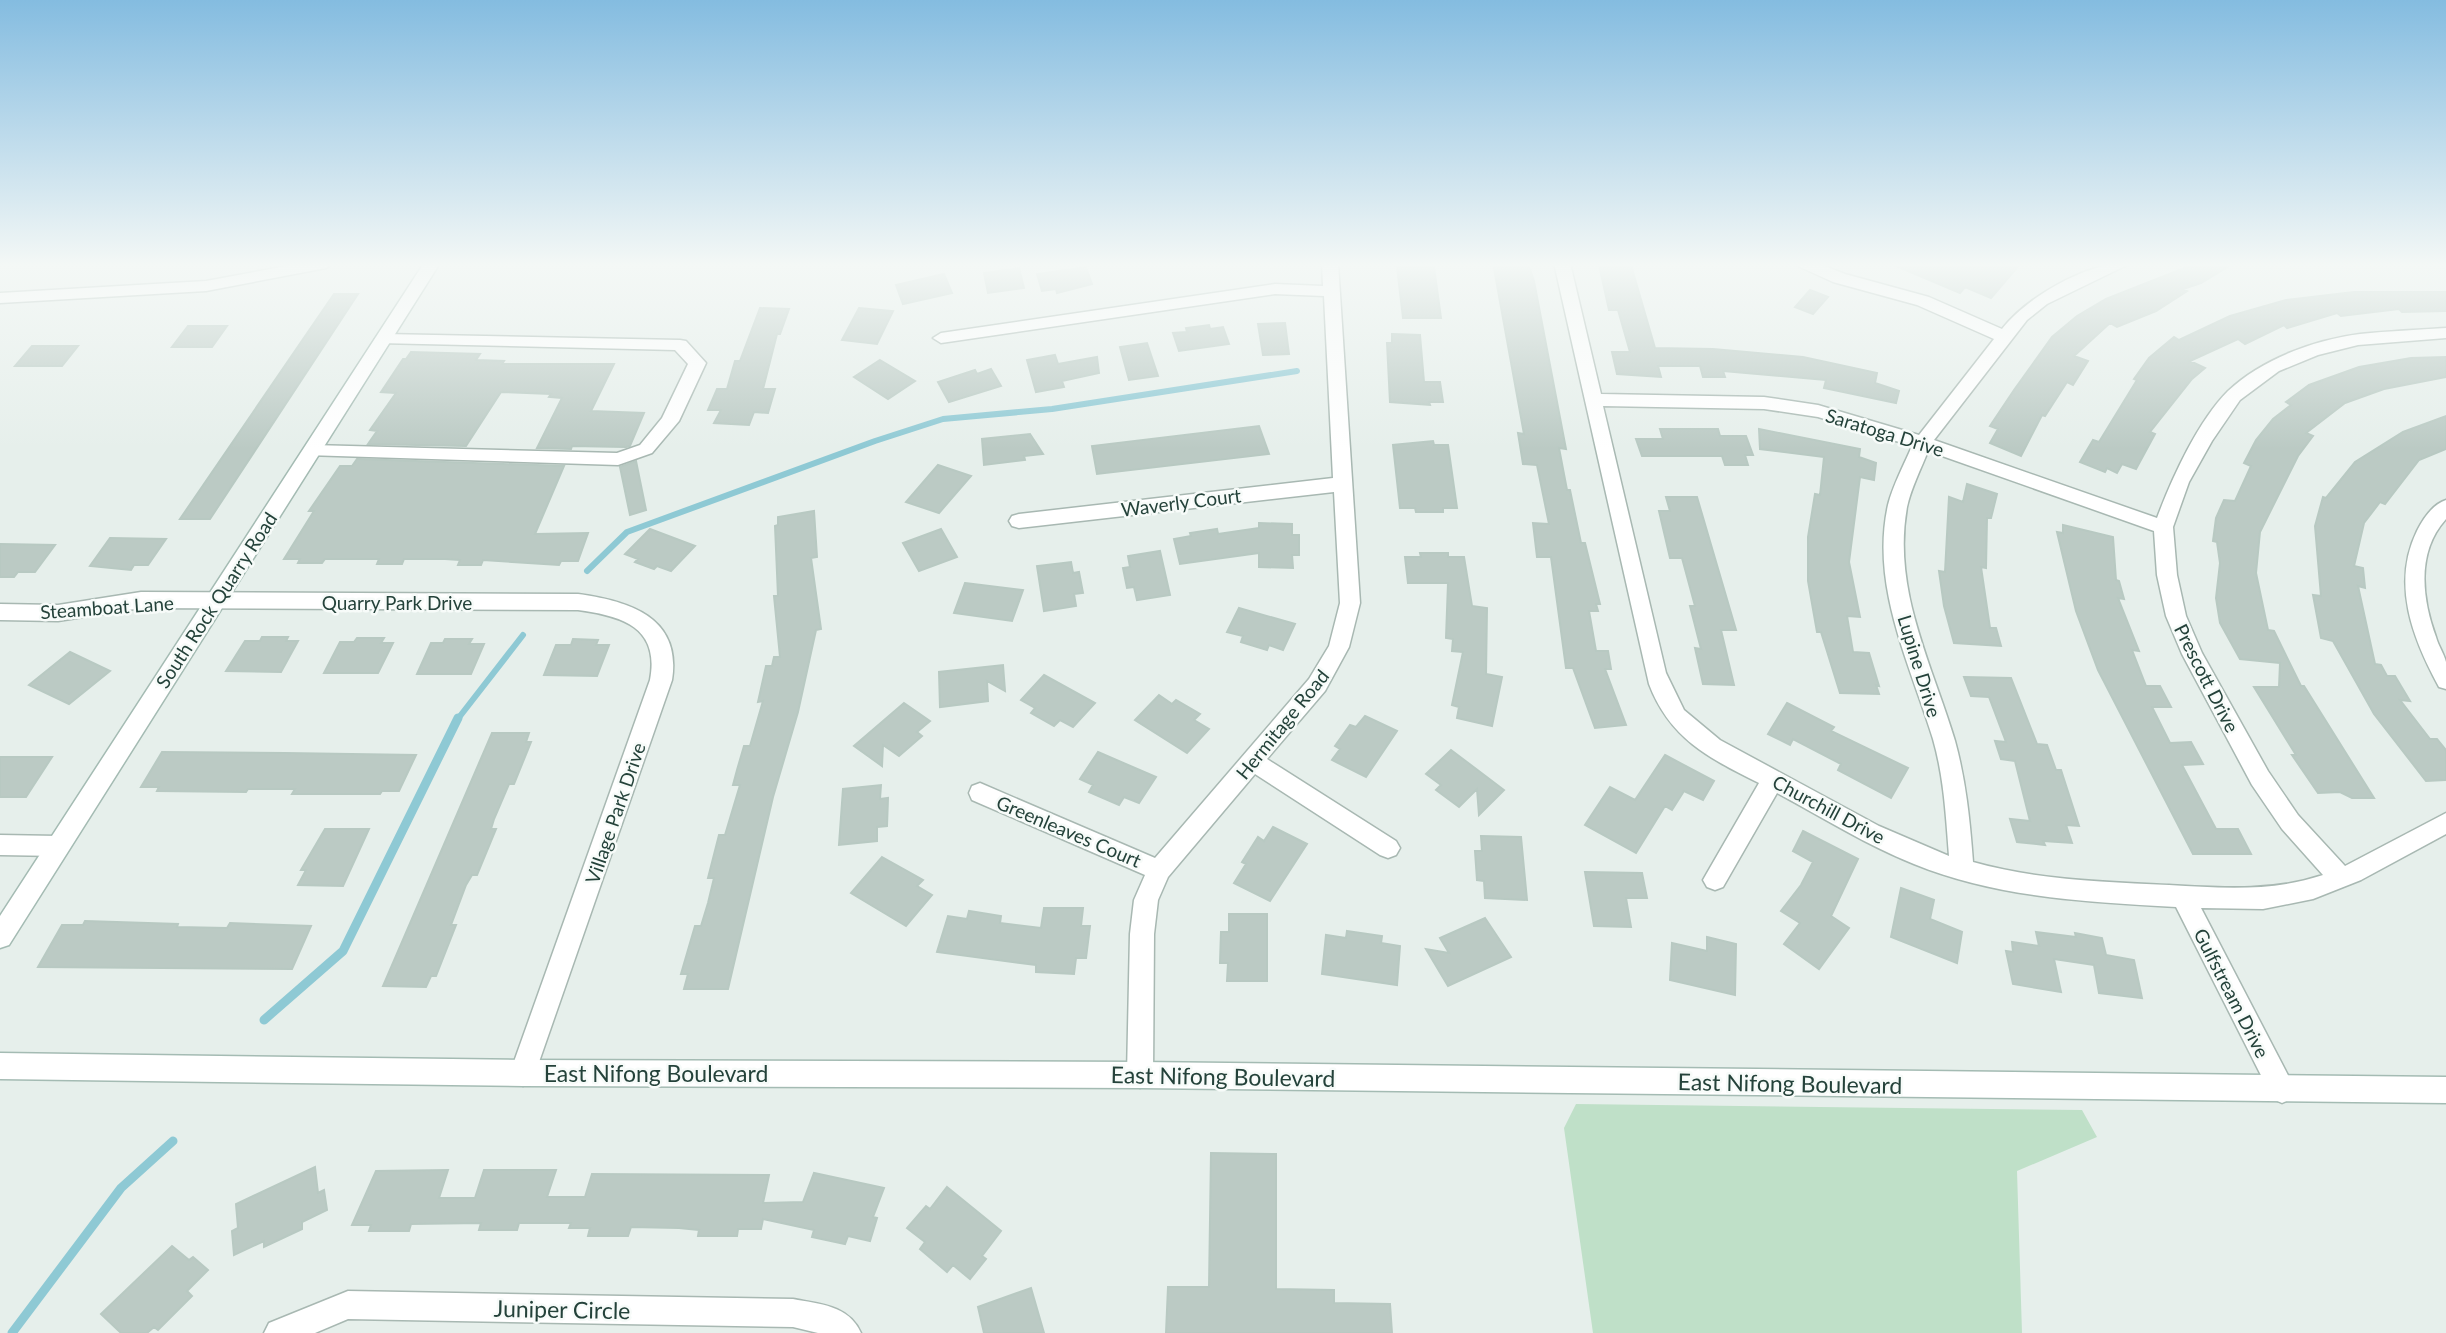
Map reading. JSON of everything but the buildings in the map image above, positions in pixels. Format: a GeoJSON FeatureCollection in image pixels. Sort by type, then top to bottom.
{"type":"FeatureCollection","features":[{"type":"Feature","properties":{"kind":"street","name":"South Rock Quarry Road"},"geometry":{"type":"LineString","coordinates":[[0,937],[393,325]]}},
{"type":"Feature","properties":{"kind":"street"},"geometry":{"type":"LineString","coordinates":[[941,338],[1028,325]]}},
{"type":"Feature","properties":{"kind":"street","name":"Hermitage Road"},"geometry":{"type":"LineString","coordinates":[[1140,1074],[1142,933],[1146,900],[1159,870],[1317,685],[1339,647],[1350,603],[1334,325]]}},
{"type":"Feature","properties":{"kind":"street","name":"Churchill Drive"},"geometry":{"type":"LineString","coordinates":[[1577,325],[1655,673],[1664,696],[1677,717],[1699,737],[1773,779],[1922,856],[1962,870],[2026,885],[2085,893],[2183,897],[2292,895],[2341,878],[2446,823]]}},
{"type":"Feature","properties":{"kind":"street"},"geometry":{"type":"LineString","coordinates":[[1978,325],[2003,336]]}},
{"type":"Feature","properties":{"kind":"street","name":"Lupine Drive"},"geometry":{"type":"LineString","coordinates":[[1962,870],[1956,796],[1944,741],[1906,631],[1895,540],[1898,505],[1922,443],[2013,325]]}},
{"type":"Feature","properties":{"kind":"street","name":"Prescott Drive"},"geometry":{"type":"LineString","coordinates":[[2341,878],[2290,822],[2260,778],[2192,654],[2176,616],[2166,575],[2163,527],[2180,482],[2204,438],[2234,396],[2273,367],[2313,351],[2358,340],[2446,333]]}},
{"type":"Feature","properties":{"kind":"street"},"geometry":{"type":"LineString","coordinates":[[312,451],[618,459],[646,449],[670,421],[697,363],[680,345],[384,339]]}},
{"type":"Feature","properties":{"kind":"street","name":"Saratoga Drive"},"geometry":{"type":"LineString","coordinates":[[1594,400],[1764,403],[1818,411],[1872,425],[2163,527]]}},
{"type":"Feature","properties":{"kind":"street","name":"Waverly Court"},"geometry":{"type":"LineString","coordinates":[[1019,521],[1343,484]]}},
{"type":"Feature","properties":{"kind":"street"},"geometry":{"type":"LineString","coordinates":[[2446,508],[2438,514],[2418,550],[2414,585],[2419,621],[2446,681]]}},
{"type":"Feature","properties":{"kind":"street","name":"Steamboat Lane"},"geometry":{"type":"LineString","coordinates":[[0,612],[58,612],[141,600],[215,601]]}},
{"type":"Feature","properties":{"kind":"street","name":"Quarry Park Drive"},"geometry":{"type":"LineString","coordinates":[[215,601],[578,601]]}},
{"type":"Feature","properties":{"kind":"street","name":"Village Park Drive"},"geometry":{"type":"LineString","coordinates":[[523,1073],[663,668],[664,655],[656,636],[643,621],[616,607],[578,601]]}},
{"type":"Feature","properties":{"kind":"street"},"geometry":{"type":"LineString","coordinates":[[1253,761],[1388,849]]}},
{"type":"Feature","properties":{"kind":"street"},"geometry":{"type":"LineString","coordinates":[[1715,880],[1773,779]]}},
{"type":"Feature","properties":{"kind":"street","name":"Greenleaves Court"},"geometry":{"type":"LineString","coordinates":[[980,793],[1159,870]]}},
{"type":"Feature","properties":{"kind":"street"},"geometry":{"type":"LineString","coordinates":[[0,845],[58,846]]}},
{"type":"Feature","properties":{"kind":"street","name":"Gulfstream Drive"},"geometry":{"type":"LineString","coordinates":[[2183,897],[2282,1090]]}},
{"type":"Feature","properties":{"kind":"street","name":"East Nifong Boulevard"},"geometry":{"type":"LineString","coordinates":[[0,1066],[523,1073],[1140,1074],[2446,1090]]}},
{"type":"Feature","properties":{"kind":"street","name":"Juniper Circle"},"geometry":{"type":"LineString","coordinates":[[279,1333],[348,1305],[793,1313],[834,1322],[846,1333]]}},
{"type":"Feature","properties":{"kind":"green space"},"geometry":{"type":"Polygon","coordinates":[[[1576,1104],[2082,1110],[2097,1137],[2017,1171],[2022,1333],[1593,1333],[1564,1128],[1576,1104]]]}},
{"type":"Feature","properties":{"kind":"waterway"},"geometry":{"type":"LineString","coordinates":[[587,571],[627,532],[875,441],[943,419],[1052,409],[1297,371]]}},
{"type":"Feature","properties":{"kind":"waterway"},"geometry":{"type":"LineString","coordinates":[[457,720],[523,635]]}},
{"type":"Feature","properties":{"kind":"waterway"},"geometry":{"type":"LineString","coordinates":[[264,1020],[343,951],[457,720]]}},
{"type":"Feature","properties":{"kind":"waterway"},"geometry":{"type":"LineString","coordinates":[[12,1333],[121,1188],[173,1141]]}}]}
